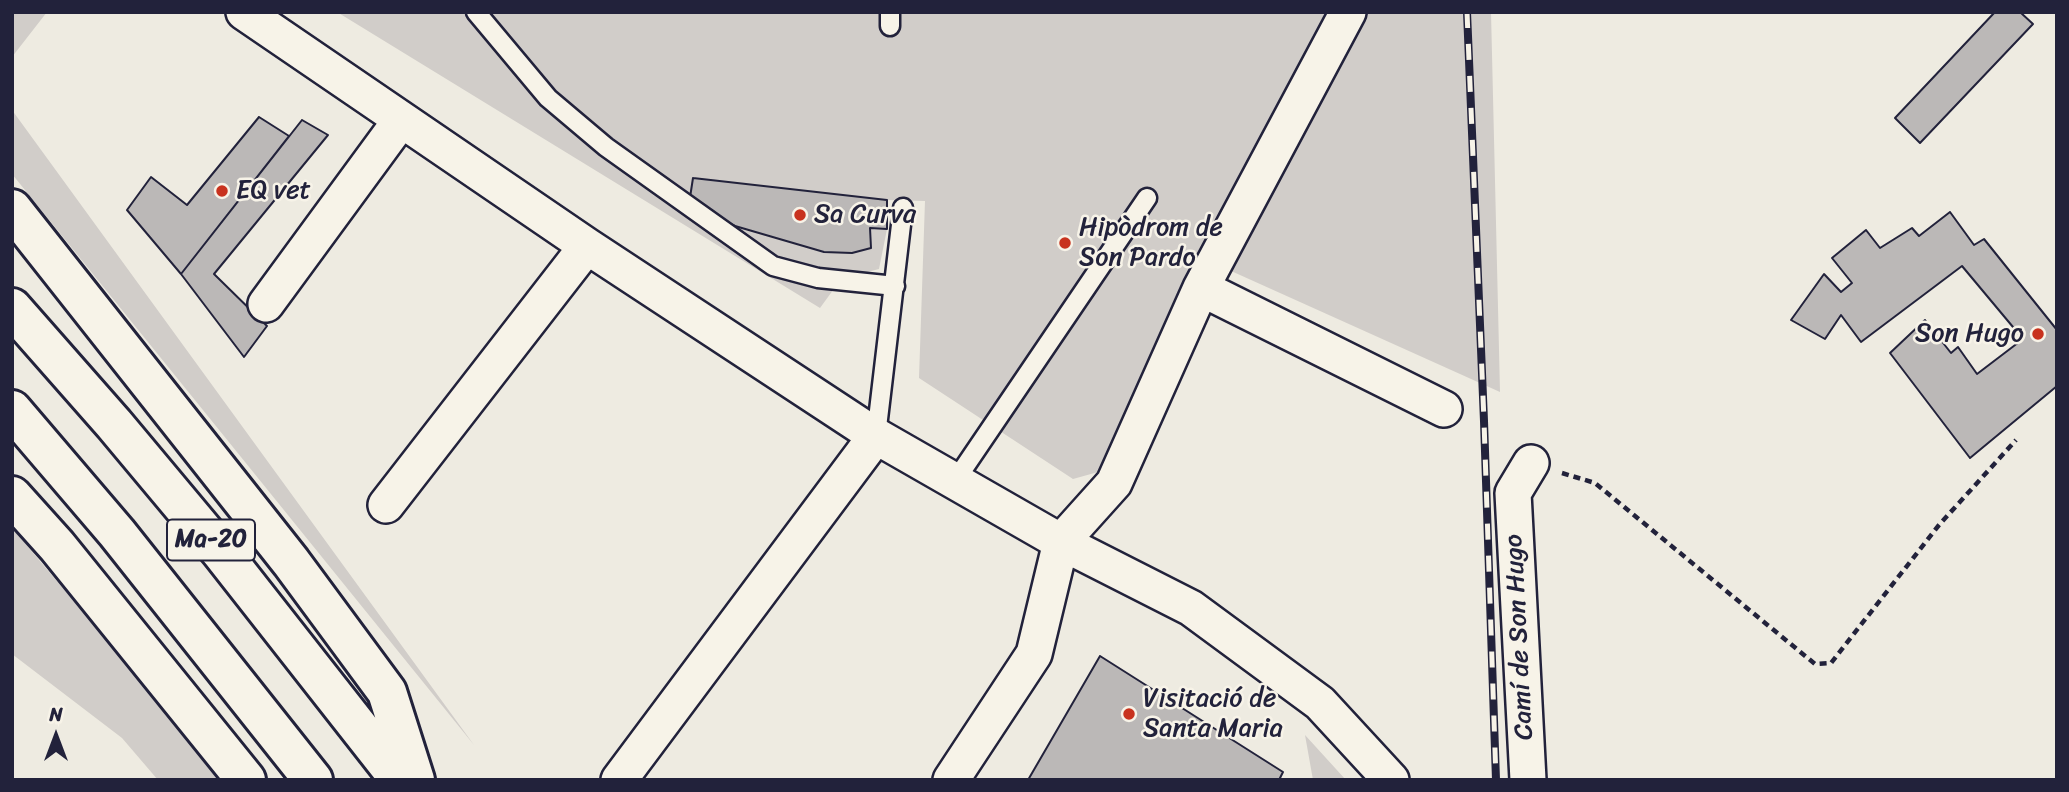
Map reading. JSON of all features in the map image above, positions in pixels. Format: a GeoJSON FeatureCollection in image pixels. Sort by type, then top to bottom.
{"type":"FeatureCollection","features":[{"type":"Feature","properties":{"kind":"highway"},"geometry":{"type":"LineString","coordinates":[[12,209],[291,562],[387,692],[415,780]]}},
{"type":"Feature","properties":{"kind":"highway","name":"Ma-20"},"geometry":{"type":"LineString","coordinates":[[12,308],[221,552],[400,780]]}},
{"type":"Feature","properties":{"kind":"highway","name":"Ma-20"},"geometry":{"type":"LineString","coordinates":[[12,410],[117,533],[313,780]]}},
{"type":"Feature","properties":{"kind":"highway"},"geometry":{"type":"LineString","coordinates":[[12,496],[57,546],[246,780]]}},
{"type":"Feature","properties":{"kind":"street"},"geometry":{"type":"LineString","coordinates":[[244,12],[587,246],[876,436],[1061,542],[1191,608],[1320,703],[1391,780]]}},
{"type":"Feature","properties":{"kind":"street"},"geometry":{"type":"LineString","coordinates":[[951,780],[1034,654],[1061,542],[1114,483],[1201,288],[1348,12]]}},
{"type":"Feature","properties":{"kind":"street"},"geometry":{"type":"LineString","coordinates":[[266,304],[401,120]]}},
{"type":"Feature","properties":{"kind":"street"},"geometry":{"type":"LineString","coordinates":[[386,505],[587,246]]}},
{"type":"Feature","properties":{"kind":"street"},"geometry":{"type":"LineString","coordinates":[[1201,288],[1444,410]]}},
{"type":"Feature","properties":{"kind":"street"},"geometry":{"type":"LineString","coordinates":[[618,780],[876,436]]}},
{"type":"Feature","properties":{"kind":"street","name":"Camí de Son Hugo"},"geometry":{"type":"LineString","coordinates":[[1528,780],[1513,494],[1531,463]]}},
{"type":"Feature","properties":{"kind":"lane"},"geometry":{"type":"LineString","coordinates":[[476,12],[548,98],[606,147],[773,267],[818,278],[895,286]]}},
{"type":"Feature","properties":{"kind":"lane"},"geometry":{"type":"LineString","coordinates":[[954,481],[1147,198]]}},
{"type":"Feature","properties":{"kind":"lane"},"geometry":{"type":"LineString","coordinates":[[876,436],[903,208]]}},
{"type":"Feature","properties":{"kind":"path"},"geometry":{"type":"LineString","coordinates":[[1531,463],[1595,484],[1815,664],[1831,663],[1938,525],[2016,440]]}},
{"type":"Feature","properties":{"kind":"shaded area"},"geometry":{"type":"Polygon","coordinates":[[[12,12],[47,12],[12,57],[12,12]]]}},
{"type":"Feature","properties":{"kind":"shaded area","name":"Hipòdrom de Son Pardo"},"geometry":{"type":"Polygon","coordinates":[[[337,12],[1491,12],[1500,392],[1200,257],[1098,472],[1073,479],[919,378],[925,201],[887,200],[887,229],[879,269],[836,280],[836,286],[820,308],[337,12]]]}},
{"type":"Feature","properties":{"kind":"shaded area"},"geometry":{"type":"Polygon","coordinates":[[[12,110],[474,745],[12,174],[12,110]]]}},
{"type":"Feature","properties":{"kind":"shaded area"},"geometry":{"type":"Polygon","coordinates":[[[12,528],[225,780],[158,780],[122,738],[12,654],[12,528]]]}},
{"type":"Feature","properties":{"kind":"shaded area"},"geometry":{"type":"Polygon","coordinates":[[[1305,735],[1346,780],[1313,780],[1305,735]]]}},
{"type":"Feature","properties":{"kind":"building"},"geometry":{"type":"Polygon","coordinates":[[[1995,12],[2020,12],[2033,24],[1920,143],[1895,118],[1995,12]]]}},
{"type":"Feature","properties":{"kind":"building","name":"EQ vet"},"geometry":{"type":"Polygon","coordinates":[[[259,117],[289,136],[181,274],[127,210],[151,177],[187,205],[259,117]]]}},
{"type":"Feature","properties":{"kind":"building"},"geometry":{"type":"Polygon","coordinates":[[[302,120],[328,135],[214,274],[267,326],[244,357],[181,274],[302,120]]]}},
{"type":"Feature","properties":{"kind":"building","name":"Sa Curva"},"geometry":{"type":"Polygon","coordinates":[[[693,178],[887,200],[887,229],[870,228],[871,248],[852,253],[824,252],[735,226],[689,204],[693,178]]]}},
{"type":"Feature","properties":{"kind":"building","name":"Son Hugo"},"geometry":{"type":"Polygon","coordinates":[[[1950,212],[1974,245],[1984,239],[2057,330],[2057,386],[1970,458],[1890,353],[1925,320],[1951,353],[1958,347],[1977,374],[2023,339],[1962,266],[1861,342],[1841,315],[1825,339],[1791,320],[1824,274],[1841,292],[1852,283],[1832,258],[1866,230],[1880,248],[1912,228],[1919,236],[1950,212]]]}},
{"type":"Feature","properties":{"kind":"building","name":"Visitació de Santa Maria"},"geometry":{"type":"Polygon","coordinates":[[[1100,656],[1283,772],[1279,780],[1028,780],[1100,656]]]}},
{"type":"Feature","properties":{"kind":"railway"},"geometry":{"type":"LineString","coordinates":[[1467,12],[1496,780]]}},
{"type":"Feature","properties":{"kind":"place","name":"EQ vet"},"geometry":{"type":"Point","coordinates":[222,191]}},
{"type":"Feature","properties":{"kind":"place","name":"Sa Curva"},"geometry":{"type":"Point","coordinates":[800,215]}},
{"type":"Feature","properties":{"kind":"place","name":"Hipòdrom de Son Pardo"},"geometry":{"type":"Point","coordinates":[1065,243]}},
{"type":"Feature","properties":{"kind":"place","name":"Son Hugo"},"geometry":{"type":"Point","coordinates":[2038,334]}},
{"type":"Feature","properties":{"kind":"place","name":"Visitació de Santa Maria"},"geometry":{"type":"Point","coordinates":[1129,714]}}]}
